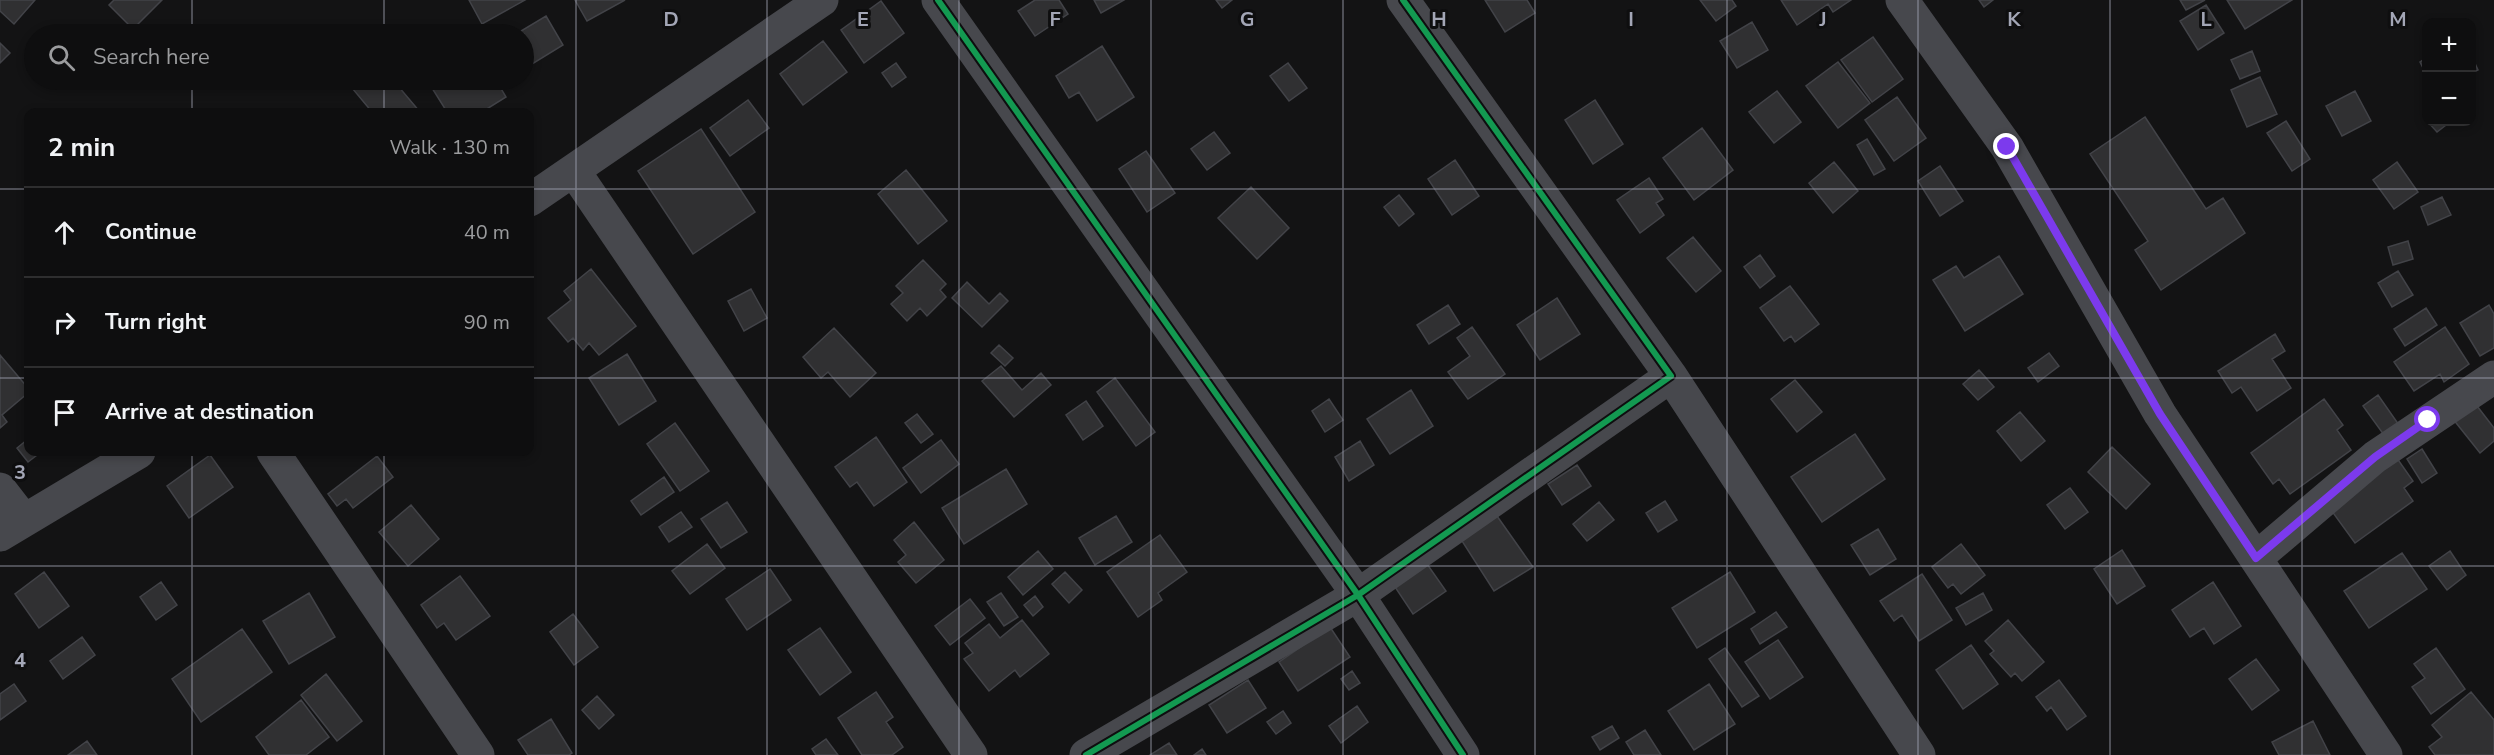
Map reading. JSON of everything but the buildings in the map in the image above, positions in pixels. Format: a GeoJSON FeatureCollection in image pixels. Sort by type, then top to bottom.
{"type":"FeatureCollection","features":[{"type":"Feature","properties":{"kind":"street"},"geometry":{"type":"LineString","coordinates":[[534,197],[822,0]]}},
{"type":"Feature","properties":{"kind":"street"},"geometry":{"type":"LineString","coordinates":[[938,0],[1358,594],[1463,755]]}},
{"type":"Feature","properties":{"kind":"street"},"geometry":{"type":"LineString","coordinates":[[1403,0],[1671,376],[1919,755]]}},
{"type":"Feature","properties":{"kind":"street"},"geometry":{"type":"LineString","coordinates":[[1902,0],[2007,147],[2160,414],[2381,753]]}},
{"type":"Feature","properties":{"kind":"street"},"geometry":{"type":"LineString","coordinates":[[574,171],[971,755]]}},
{"type":"Feature","properties":{"kind":"street"},"geometry":{"type":"LineString","coordinates":[[1086,755],[1358,594],[1671,376]]}},
{"type":"Feature","properties":{"kind":"street"},"geometry":{"type":"LineString","coordinates":[[2256,558],[2375,457],[2494,377]]}},
{"type":"Feature","properties":{"kind":"street"},"geometry":{"type":"LineString","coordinates":[[0,489],[12,528],[132,456]]}},
{"type":"Feature","properties":{"kind":"street"},"geometry":{"type":"LineString","coordinates":[[276,456],[478,755]]}},
{"type":"Feature","properties":{"kind":"cycle path"},"geometry":{"type":"LineString","coordinates":[[938,0],[1358,595],[1463,755]]}},
{"type":"Feature","properties":{"kind":"cycle path"},"geometry":{"type":"LineString","coordinates":[[1086,755],[1358,595],[1671,376],[1403,0]]}},
{"type":"Feature","properties":{"kind":"route"},"geometry":{"type":"LineString","coordinates":[[2007,147],[2160,414],[2256,558],[2375,457],[2428,420]]}}]}
